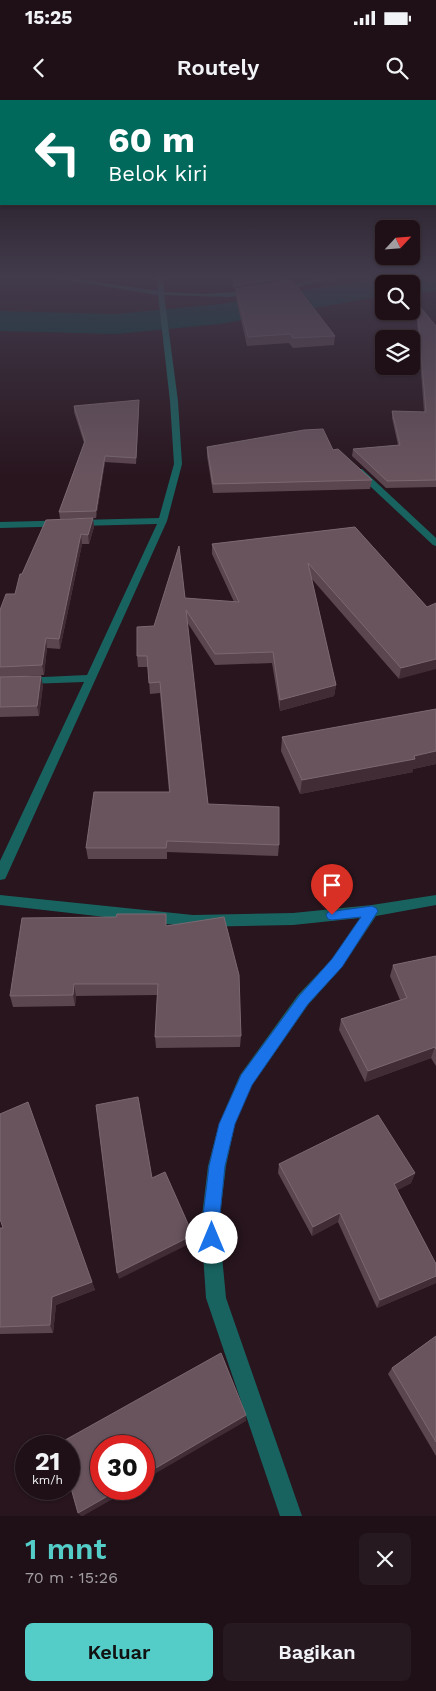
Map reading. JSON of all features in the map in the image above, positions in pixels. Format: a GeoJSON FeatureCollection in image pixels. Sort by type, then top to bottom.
{"type":"FeatureCollection","features":[{"type":"Feature","properties":{"kind":"street"},"geometry":{"type":"LineString","coordinates":[[0,875],[163,521],[178,464],[174,401],[166,344]]}},
{"type":"Feature","properties":{"kind":"street"},"geometry":{"type":"LineString","coordinates":[[352,464],[436,543]]}},
{"type":"Feature","properties":{"kind":"street"},"geometry":{"type":"LineString","coordinates":[[0,525],[163,521]]}},
{"type":"Feature","properties":{"kind":"street"},"geometry":{"type":"LineString","coordinates":[[0,682],[91,678]]}},
{"type":"Feature","properties":{"kind":"street"},"geometry":{"type":"LineString","coordinates":[[0,900],[192,921],[293,919],[372,911],[436,900]]}},
{"type":"Feature","properties":{"kind":"street"},"geometry":{"type":"LineString","coordinates":[[291,1516],[216,1298],[210,1224],[217,1166],[227,1124],[246,1080],[303,1000],[337,963],[372,911]]}},
{"type":"Feature","properties":{"kind":"building"},"geometry":{"type":"Polygon","coordinates":[[[420,344],[436,344],[436,480],[387,481],[353,449],[400,445],[392,411],[426,412],[420,344]]]}},
{"type":"Feature","properties":{"kind":"building"},"geometry":{"type":"Polygon","coordinates":[[[139,400],[136,458],[105,456],[96,511],[59,512],[85,441],[74,406],[139,400]]]}},
{"type":"Feature","properties":{"kind":"building"},"geometry":{"type":"Polygon","coordinates":[[[323,429],[333,450],[338,449],[372,480],[213,484],[207,447],[304,430],[323,429]]]}},
{"type":"Feature","properties":{"kind":"building"},"geometry":{"type":"Polygon","coordinates":[[[93,518],[88,535],[81,534],[59,639],[46,638],[42,665],[0,667],[0,610],[6,594],[15,594],[20,574],[22,574],[46,520],[93,518]]]}},
{"type":"Feature","properties":{"kind":"building"},"geometry":{"type":"Polygon","coordinates":[[[355,527],[427,607],[436,603],[436,659],[401,668],[308,563],[336,685],[280,700],[273,652],[215,654],[186,610],[208,804],[279,807],[279,845],[167,841],[166,848],[86,848],[94,792],[170,792],[160,682],[149,683],[147,656],[137,656],[137,627],[154,626],[179,546],[185,598],[239,602],[212,544],[355,527]]]}},
{"type":"Feature","properties":{"kind":"building"},"geometry":{"type":"Polygon","coordinates":[[[41,676],[37,706],[0,707],[0,677],[41,676]]]}},
{"type":"Feature","properties":{"kind":"building"},"geometry":{"type":"Polygon","coordinates":[[[436,709],[436,751],[414,756],[415,759],[302,780],[282,737],[436,709]]]}},
{"type":"Feature","properties":{"kind":"building"},"geometry":{"type":"Polygon","coordinates":[[[117,914],[166,914],[166,926],[224,917],[239,975],[241,1036],[155,1037],[158,984],[74,984],[73,995],[10,996],[22,918],[116,917],[117,914]]]}},
{"type":"Feature","properties":{"kind":"building"},"geometry":{"type":"Polygon","coordinates":[[[436,956],[436,1049],[435,1047],[368,1071],[341,1019],[407,998],[393,965],[436,956]]]}},
{"type":"Feature","properties":{"kind":"building"},"geometry":{"type":"Polygon","coordinates":[[[138,1097],[152,1178],[165,1172],[193,1235],[117,1273],[96,1105],[138,1097]]]}},
{"type":"Feature","properties":{"kind":"building"},"geometry":{"type":"Polygon","coordinates":[[[28,1102],[92,1282],[52,1297],[50,1325],[0,1327],[0,1228],[3,1228],[0,1219],[0,1114],[28,1102]]]}},
{"type":"Feature","properties":{"kind":"building"},"geometry":{"type":"Polygon","coordinates":[[[378,1115],[415,1173],[394,1184],[436,1264],[436,1276],[380,1300],[340,1213],[313,1227],[279,1164],[378,1115]]]}},
{"type":"Feature","properties":{"kind":"building"},"geometry":{"type":"Polygon","coordinates":[[[436,1336],[436,1442],[392,1368],[436,1336]]]}},
{"type":"Feature","properties":{"kind":"building"},"geometry":{"type":"Polygon","coordinates":[[[221,1353],[246,1415],[155,1469],[155,1435],[90,1435],[90,1500],[101,1500],[78,1513],[74,1500],[80,1500],[80,1435],[74,1435],[221,1353]]]}},
{"type":"Feature","properties":{"kind":"route"},"geometry":{"type":"LineString","coordinates":[[212,1238],[210,1224],[217,1166],[227,1124],[246,1080],[303,1000],[337,963],[372,911],[332,915]]}}]}
